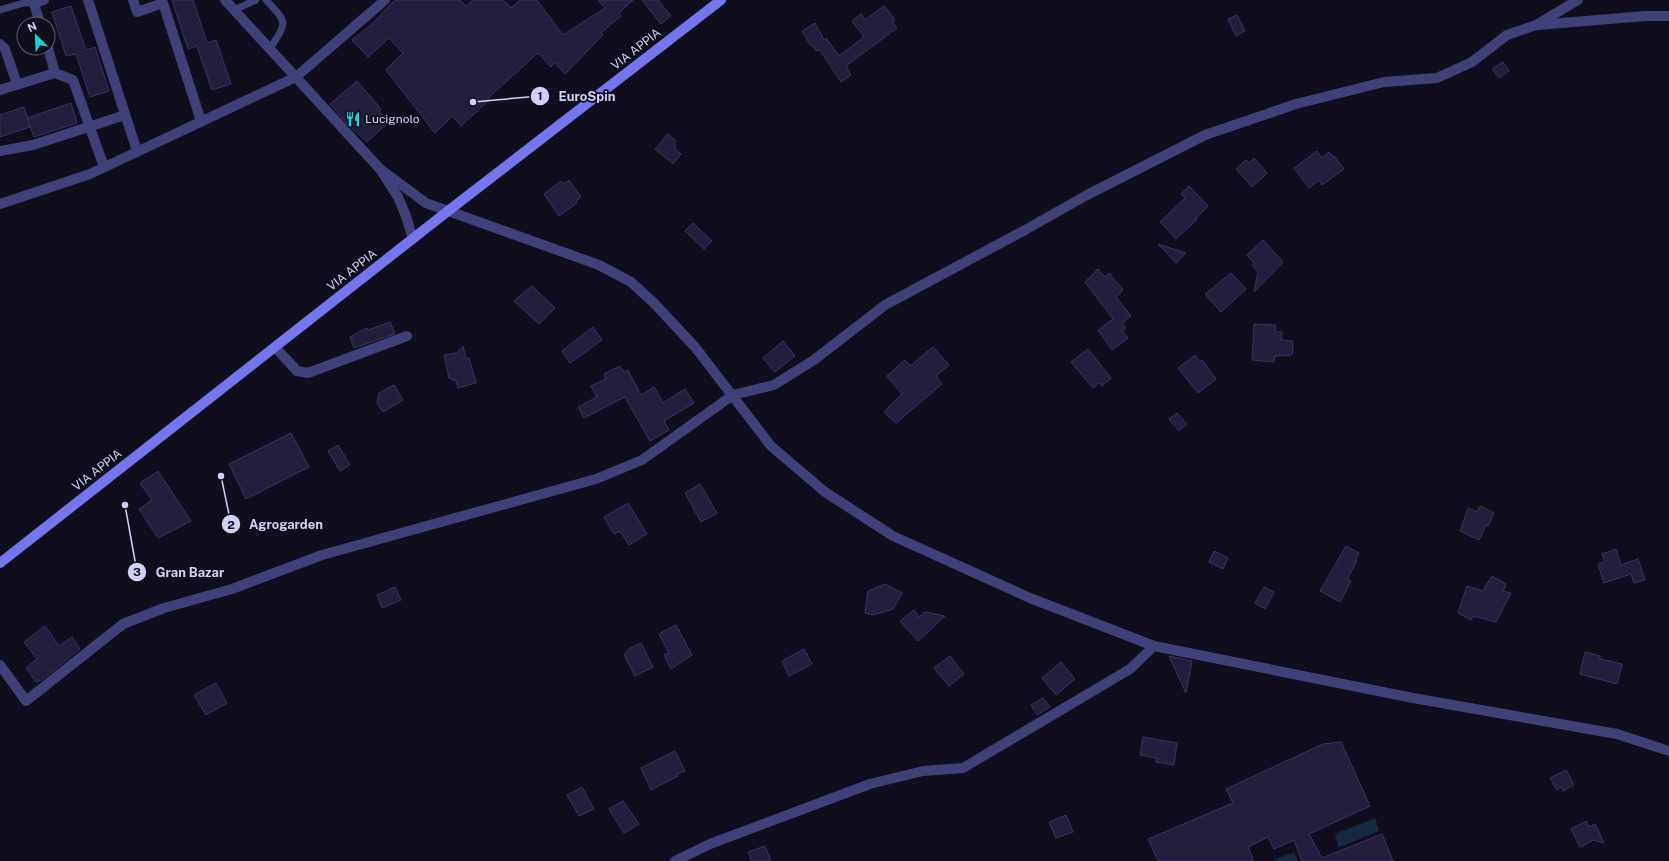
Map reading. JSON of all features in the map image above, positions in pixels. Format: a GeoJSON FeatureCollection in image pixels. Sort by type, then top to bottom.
{"type":"FeatureCollection","features":[{"type":"Feature","properties":{"kind":"main road","name":"VIA APPIA"},"geometry":{"type":"LineString","coordinates":[[0,563],[448,211],[721,0]]}},
{"type":"Feature","properties":{"kind":"street"},"geometry":{"type":"LineString","coordinates":[[88,0],[137,152]]}},
{"type":"Feature","properties":{"kind":"street"},"geometry":{"type":"LineString","coordinates":[[132,0],[137,12],[163,3],[201,121]]}},
{"type":"Feature","properties":{"kind":"street"},"geometry":{"type":"LineString","coordinates":[[225,0],[380,169],[398,196],[413,239]]}},
{"type":"Feature","properties":{"kind":"street"},"geometry":{"type":"LineString","coordinates":[[0,204],[90,174],[296,77],[385,0]]}},
{"type":"Feature","properties":{"kind":"street"},"geometry":{"type":"LineString","coordinates":[[0,666],[26,701],[123,624],[164,608],[232,589],[322,555],[596,479],[642,460],[733,395],[774,385],[814,360],[885,306],[1086,195],[1205,135],[1296,104],[1384,82],[1437,78],[1472,62],[1507,35],[1536,25],[1578,0]]}},
{"type":"Feature","properties":{"kind":"street"},"geometry":{"type":"LineString","coordinates":[[39,2],[40,16]]}},
{"type":"Feature","properties":{"kind":"street"},"geometry":{"type":"LineString","coordinates":[[1536,25],[1645,16],[1669,16]]}},
{"type":"Feature","properties":{"kind":"street"},"geometry":{"type":"LineString","coordinates":[[0,44],[5,49],[17,84]]}},
{"type":"Feature","properties":{"kind":"street"},"geometry":{"type":"LineString","coordinates":[[50,56],[55,73]]}},
{"type":"Feature","properties":{"kind":"street"},"geometry":{"type":"LineString","coordinates":[[0,90],[55,73],[73,80],[104,167]]}},
{"type":"Feature","properties":{"kind":"street"},"geometry":{"type":"LineString","coordinates":[[0,151],[33,145],[125,115]]}},
{"type":"Feature","properties":{"kind":"street"},"geometry":{"type":"LineString","coordinates":[[380,169],[426,203],[526,238],[575,258],[599,265],[631,282],[695,347],[771,446],[825,492],[893,536],[1030,598],[1154,646],[1413,698],[1617,734],[1669,751]]}},
{"type":"Feature","properties":{"kind":"street"},"geometry":{"type":"LineString","coordinates":[[276,347],[297,371],[308,373],[407,336]]}},
{"type":"Feature","properties":{"kind":"street"},"geometry":{"type":"LineString","coordinates":[[675,861],[710,844],[870,784],[923,771],[963,768],[1130,669],[1154,646]]}},
{"type":"Feature","properties":{"kind":"lane"},"geometry":{"type":"LineString","coordinates":[[234,10],[256,0]]}},
{"type":"Feature","properties":{"kind":"lane"},"geometry":{"type":"LineString","coordinates":[[266,0],[282,17],[283,21],[278,35],[270,48]]}},
{"type":"Feature","properties":{"kind":"lane"},"geometry":{"type":"LineString","coordinates":[[0,10],[24,3],[39,2]]}},
{"type":"Feature","properties":{"kind":"water"},"geometry":{"type":"Polygon","coordinates":[[[1375,818],[1379,830],[1377,832],[1340,847],[1338,846],[1335,834],[1375,818]]]}},
{"type":"Feature","properties":{"kind":"water"},"geometry":{"type":"Polygon","coordinates":[[[1294,852],[1298,861],[1273,861],[1274,860],[1294,852]]]}},
{"type":"Feature","properties":{"kind":"building"},"geometry":{"type":"Polygon","coordinates":[[[172,0],[193,0],[207,43],[216,40],[231,84],[212,90],[197,46],[188,49],[172,0]]]}},
{"type":"Feature","properties":{"kind":"building"},"geometry":{"type":"Polygon","coordinates":[[[395,0],[460,0],[466,6],[473,0],[503,0],[511,8],[520,0],[537,0],[563,35],[605,8],[598,0],[633,0],[619,13],[621,16],[601,33],[603,35],[565,74],[555,63],[551,67],[538,53],[488,98],[489,100],[461,126],[452,116],[435,133],[386,70],[403,53],[389,38],[368,57],[352,40],[371,25],[395,0]]]}},
{"type":"Feature","properties":{"kind":"building"},"geometry":{"type":"Polygon","coordinates":[[[642,0],[658,0],[671,16],[661,24],[642,0]]]}},
{"type":"Feature","properties":{"kind":"building"},"geometry":{"type":"Polygon","coordinates":[[[71,6],[86,50],[95,47],[109,91],[90,97],[76,54],[66,56],[56,25],[56,16],[53,16],[52,12],[71,6]]]}},
{"type":"Feature","properties":{"kind":"building"},"geometry":{"type":"Polygon","coordinates":[[[884,6],[895,20],[892,22],[897,28],[846,66],[851,75],[841,82],[819,49],[816,51],[813,45],[811,46],[802,31],[815,23],[824,40],[826,38],[839,56],[864,37],[852,21],[861,14],[865,20],[884,6]]]}},
{"type":"Feature","properties":{"kind":"building"},"geometry":{"type":"Polygon","coordinates":[[[1237,15],[1245,31],[1236,36],[1228,19],[1237,15]]]}},
{"type":"Feature","properties":{"kind":"building"},"geometry":{"type":"Polygon","coordinates":[[[1503,62],[1509,71],[1499,78],[1492,69],[1503,62]]]}},
{"type":"Feature","properties":{"kind":"building"},"geometry":{"type":"Polygon","coordinates":[[[357,81],[381,109],[379,111],[389,122],[367,142],[347,124],[330,104],[357,81]]]}},
{"type":"Feature","properties":{"kind":"building"},"geometry":{"type":"Polygon","coordinates":[[[71,103],[77,123],[34,137],[27,118],[71,103]]]}},
{"type":"Feature","properties":{"kind":"building"},"geometry":{"type":"Polygon","coordinates":[[[24,107],[30,127],[0,137],[0,115],[24,107]]]}},
{"type":"Feature","properties":{"kind":"building"},"geometry":{"type":"Polygon","coordinates":[[[668,134],[676,141],[674,144],[676,146],[674,148],[681,154],[673,164],[655,149],[668,134]]]}},
{"type":"Feature","properties":{"kind":"building"},"geometry":{"type":"Polygon","coordinates":[[[1317,151],[1322,158],[1329,152],[1344,169],[1322,185],[1319,180],[1309,188],[1294,168],[1317,151]]]}},
{"type":"Feature","properties":{"kind":"building"},"geometry":{"type":"Polygon","coordinates":[[[1254,158],[1267,173],[1252,187],[1236,169],[1246,160],[1249,163],[1254,158]]]}},
{"type":"Feature","properties":{"kind":"building"},"geometry":{"type":"Polygon","coordinates":[[[569,180],[581,197],[576,201],[577,203],[559,216],[544,194],[561,181],[564,184],[569,180]]]}},
{"type":"Feature","properties":{"kind":"building"},"geometry":{"type":"Polygon","coordinates":[[[1189,186],[1208,206],[1176,239],[1160,222],[1185,198],[1181,194],[1189,186]]]}},
{"type":"Feature","properties":{"kind":"building"},"geometry":{"type":"Polygon","coordinates":[[[693,223],[712,241],[704,249],[685,231],[693,223]]]}},
{"type":"Feature","properties":{"kind":"building"},"geometry":{"type":"Polygon","coordinates":[[[1263,240],[1283,262],[1254,292],[1258,272],[1252,265],[1254,263],[1247,255],[1263,240]]]}},
{"type":"Feature","properties":{"kind":"building"},"geometry":{"type":"Polygon","coordinates":[[[1158,244],[1186,253],[1176,263],[1158,244]]]}},
{"type":"Feature","properties":{"kind":"building"},"geometry":{"type":"Polygon","coordinates":[[[1098,269],[1105,277],[1109,273],[1123,290],[1116,297],[1131,316],[1122,323],[1126,328],[1122,331],[1128,338],[1112,350],[1098,330],[1113,319],[1085,282],[1098,269]]]}},
{"type":"Feature","properties":{"kind":"building"},"geometry":{"type":"Polygon","coordinates":[[[1231,273],[1246,289],[1221,312],[1205,294],[1231,273]]]}},
{"type":"Feature","properties":{"kind":"building"},"geometry":{"type":"Polygon","coordinates":[[[532,286],[555,308],[539,324],[514,301],[532,286]]]}},
{"type":"Feature","properties":{"kind":"building"},"geometry":{"type":"Polygon","coordinates":[[[390,322],[395,334],[354,348],[350,337],[367,328],[368,330],[390,322]]]}},
{"type":"Feature","properties":{"kind":"building"},"geometry":{"type":"Polygon","coordinates":[[[1254,324],[1276,325],[1275,332],[1282,332],[1281,340],[1293,341],[1292,355],[1275,356],[1274,362],[1252,360],[1254,324]]]}},
{"type":"Feature","properties":{"kind":"building"},"geometry":{"type":"Polygon","coordinates":[[[593,327],[602,340],[570,363],[562,351],[593,327]]]}},
{"type":"Feature","properties":{"kind":"building"},"geometry":{"type":"Polygon","coordinates":[[[783,341],[795,356],[775,372],[763,358],[783,341]]]}},
{"type":"Feature","properties":{"kind":"building"},"geometry":{"type":"Polygon","coordinates":[[[463,346],[466,358],[469,358],[476,383],[458,388],[456,381],[449,378],[444,355],[457,353],[463,346]]]}},
{"type":"Feature","properties":{"kind":"building"},"geometry":{"type":"Polygon","coordinates":[[[933,347],[949,365],[936,376],[942,384],[896,423],[884,412],[902,394],[887,376],[905,360],[910,366],[933,347]]]}},
{"type":"Feature","properties":{"kind":"building"},"geometry":{"type":"Polygon","coordinates":[[[1088,349],[1111,378],[1102,386],[1099,383],[1093,388],[1071,362],[1088,349]]]}},
{"type":"Feature","properties":{"kind":"building"},"geometry":{"type":"Polygon","coordinates":[[[1195,355],[1200,362],[1202,360],[1216,379],[1198,393],[1178,368],[1195,355]]]}},
{"type":"Feature","properties":{"kind":"building"},"geometry":{"type":"Polygon","coordinates":[[[620,366],[624,372],[628,370],[641,395],[654,387],[663,403],[685,389],[694,403],[664,421],[669,430],[650,441],[625,397],[584,418],[578,407],[597,397],[591,386],[606,379],[604,374],[620,366]]]}},
{"type":"Feature","properties":{"kind":"building"},"geometry":{"type":"Polygon","coordinates":[[[394,385],[403,400],[383,412],[377,403],[379,393],[394,385]]]}},
{"type":"Feature","properties":{"kind":"building"},"geometry":{"type":"Polygon","coordinates":[[[1177,413],[1187,424],[1179,431],[1169,419],[1177,413]]]}},
{"type":"Feature","properties":{"kind":"building"},"geometry":{"type":"Polygon","coordinates":[[[291,433],[309,467],[246,499],[229,464],[291,433]]]}},
{"type":"Feature","properties":{"kind":"building"},"geometry":{"type":"Polygon","coordinates":[[[338,445],[350,465],[340,471],[328,451],[338,445]]]}},
{"type":"Feature","properties":{"kind":"building"},"geometry":{"type":"Polygon","coordinates":[[[158,471],[191,521],[158,538],[139,509],[152,500],[140,483],[158,471]]]}},
{"type":"Feature","properties":{"kind":"building"},"geometry":{"type":"Polygon","coordinates":[[[700,484],[717,513],[701,522],[685,493],[700,484]]]}},
{"type":"Feature","properties":{"kind":"building"},"geometry":{"type":"Polygon","coordinates":[[[628,503],[647,534],[629,545],[620,531],[614,534],[604,517],[628,503]]]}},
{"type":"Feature","properties":{"kind":"building"},"geometry":{"type":"Polygon","coordinates":[[[1480,506],[1494,513],[1479,540],[1460,531],[1468,508],[1477,512],[1480,506]]]}},
{"type":"Feature","properties":{"kind":"building"},"geometry":{"type":"Polygon","coordinates":[[[1346,546],[1359,553],[1355,561],[1357,561],[1347,579],[1351,581],[1340,602],[1320,591],[1346,546]]]}},
{"type":"Feature","properties":{"kind":"building"},"geometry":{"type":"Polygon","coordinates":[[[1616,549],[1621,565],[1638,559],[1645,580],[1634,583],[1631,574],[1604,583],[1598,564],[1605,562],[1602,554],[1616,549]]]}},
{"type":"Feature","properties":{"kind":"building"},"geometry":{"type":"Polygon","coordinates":[[[1214,551],[1228,558],[1223,569],[1209,562],[1214,551]]]}},
{"type":"Feature","properties":{"kind":"building"},"geometry":{"type":"Polygon","coordinates":[[[1492,576],[1506,584],[1503,591],[1511,593],[1496,622],[1473,616],[1471,620],[1458,613],[1467,586],[1483,591],[1492,576]]]}},
{"type":"Feature","properties":{"kind":"building"},"geometry":{"type":"Polygon","coordinates":[[[885,584],[902,593],[893,609],[873,615],[865,613],[868,591],[885,584]]]}},
{"type":"Feature","properties":{"kind":"building"},"geometry":{"type":"Polygon","coordinates":[[[395,587],[401,600],[382,608],[377,595],[395,587]]]}},
{"type":"Feature","properties":{"kind":"building"},"geometry":{"type":"Polygon","coordinates":[[[1264,587],[1274,592],[1265,609],[1255,603],[1264,587]]]}},
{"type":"Feature","properties":{"kind":"building"},"geometry":{"type":"Polygon","coordinates":[[[914,610],[919,617],[925,612],[945,616],[918,641],[900,621],[914,610]]]}},
{"type":"Feature","properties":{"kind":"building"},"geometry":{"type":"Polygon","coordinates":[[[676,625],[692,655],[671,669],[664,655],[669,653],[659,634],[676,625]]]}},
{"type":"Feature","properties":{"kind":"building"},"geometry":{"type":"Polygon","coordinates":[[[45,626],[59,646],[72,637],[80,649],[42,680],[36,682],[26,668],[37,659],[24,642],[45,626]]]}},
{"type":"Feature","properties":{"kind":"building"},"geometry":{"type":"Polygon","coordinates":[[[641,643],[653,667],[635,676],[624,655],[630,648],[641,643]]]}},
{"type":"Feature","properties":{"kind":"building"},"geometry":{"type":"Polygon","coordinates":[[[804,649],[812,664],[789,676],[782,661],[804,649]]]}},
{"type":"Feature","properties":{"kind":"building"},"geometry":{"type":"Polygon","coordinates":[[[1585,652],[1600,656],[1600,659],[1622,664],[1617,684],[1580,674],[1585,652]]]}},
{"type":"Feature","properties":{"kind":"building"},"geometry":{"type":"Polygon","coordinates":[[[950,656],[964,674],[949,686],[934,668],[950,656]]]}},
{"type":"Feature","properties":{"kind":"building"},"geometry":{"type":"Polygon","coordinates":[[[1169,656],[1192,661],[1186,693],[1169,656]]]}},
{"type":"Feature","properties":{"kind":"building"},"geometry":{"type":"Polygon","coordinates":[[[1061,662],[1075,679],[1056,695],[1042,678],[1061,662]]]}},
{"type":"Feature","properties":{"kind":"building"},"geometry":{"type":"Polygon","coordinates":[[[216,683],[227,703],[206,715],[194,695],[216,683]]]}},
{"type":"Feature","properties":{"kind":"building"},"geometry":{"type":"Polygon","coordinates":[[[1043,698],[1050,707],[1037,715],[1031,705],[1043,698]]]}},
{"type":"Feature","properties":{"kind":"building"},"geometry":{"type":"Polygon","coordinates":[[[1143,737],[1177,743],[1174,765],[1156,762],[1157,758],[1140,755],[1143,737]]]}},
{"type":"Feature","properties":{"kind":"building"},"geometry":{"type":"Polygon","coordinates":[[[1341,742],[1370,806],[1309,834],[1322,858],[1382,834],[1393,861],[1302,861],[1294,840],[1274,849],[1268,837],[1248,847],[1254,861],[1158,861],[1148,839],[1233,803],[1226,789],[1323,744],[1341,742]]]}},
{"type":"Feature","properties":{"kind":"building"},"geometry":{"type":"Polygon","coordinates":[[[675,751],[685,771],[677,774],[678,776],[651,790],[641,768],[675,751]]]}},
{"type":"Feature","properties":{"kind":"building"},"geometry":{"type":"Polygon","coordinates":[[[1566,770],[1574,785],[1563,791],[1561,787],[1557,790],[1550,778],[1566,770]]]}},
{"type":"Feature","properties":{"kind":"building"},"geometry":{"type":"Polygon","coordinates":[[[582,787],[594,809],[579,816],[567,795],[582,787]]]}},
{"type":"Feature","properties":{"kind":"building"},"geometry":{"type":"Polygon","coordinates":[[[623,801],[639,824],[624,833],[609,809],[623,801]]]}},
{"type":"Feature","properties":{"kind":"building"},"geometry":{"type":"Polygon","coordinates":[[[1066,815],[1073,832],[1056,838],[1049,822],[1066,815]]]}},
{"type":"Feature","properties":{"kind":"building"},"geometry":{"type":"Polygon","coordinates":[[[1586,821],[1589,827],[1595,824],[1604,843],[1594,840],[1580,847],[1571,829],[1586,821]]]}},
{"type":"Feature","properties":{"kind":"building"},"geometry":{"type":"Polygon","coordinates":[[[765,846],[771,861],[752,861],[748,852],[765,846]]]}},
{"type":"Feature","properties":{"kind":"place","name":"EuroSpin"},"geometry":{"type":"Point","coordinates":[473,102]}},
{"type":"Feature","properties":{"kind":"place","name":"Lucignolo"},"geometry":{"type":"Point","coordinates":[353,119]}},
{"type":"Feature","properties":{"kind":"place","name":"Agrogarden"},"geometry":{"type":"Point","coordinates":[221,476]}},
{"type":"Feature","properties":{"kind":"place","name":"Gran Bazar"},"geometry":{"type":"Point","coordinates":[125,505]}}]}
